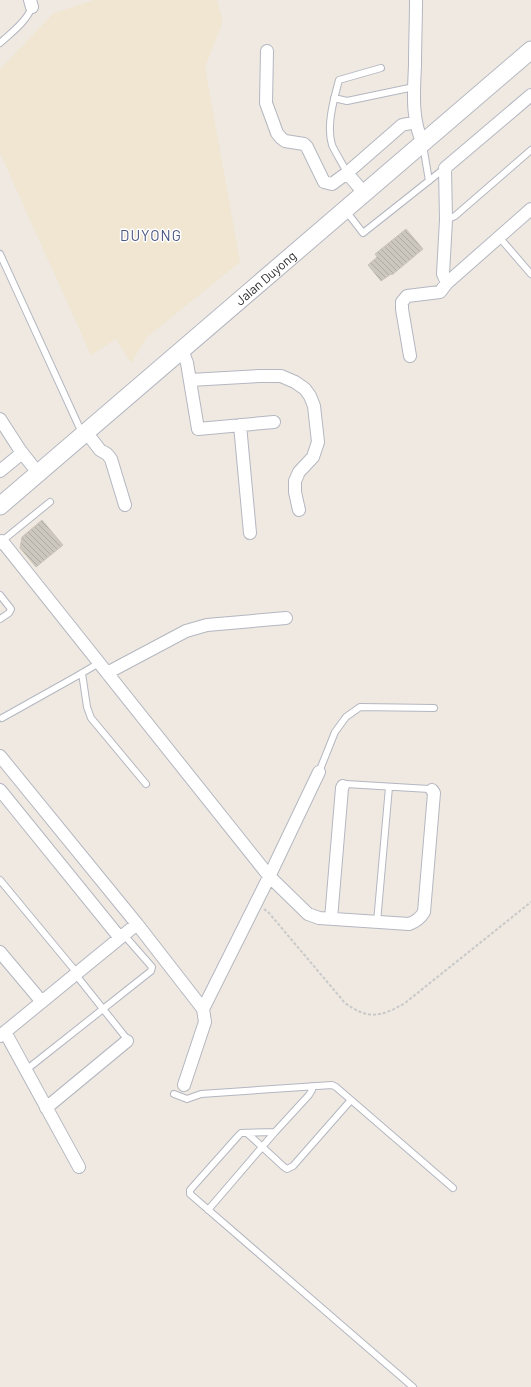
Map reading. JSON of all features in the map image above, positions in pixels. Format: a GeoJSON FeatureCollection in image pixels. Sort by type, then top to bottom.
{"type":"FeatureCollection","features":[{"type":"Feature","properties":{"kind":"main road","name":"Jalan Duyong"},"geometry":{"type":"LineString","coordinates":[[0,506],[531,50]]}},
{"type":"Feature","properties":{"kind":"street"},"geometry":{"type":"LineString","coordinates":[[416,0],[414,87],[416,122],[419,135],[423,143]]}},
{"type":"Feature","properties":{"kind":"street"},"geometry":{"type":"LineString","coordinates":[[266,51],[266,103],[277,133],[285,141],[304,144],[307,147],[324,182],[332,184],[347,173],[402,125],[416,122]]}},
{"type":"Feature","properties":{"kind":"street"},"geometry":{"type":"LineString","coordinates":[[447,283],[443,274],[446,220],[445,168],[531,95]]}},
{"type":"Feature","properties":{"kind":"street"},"geometry":{"type":"LineString","coordinates":[[347,173],[364,193]]}},
{"type":"Feature","properties":{"kind":"street"},"geometry":{"type":"LineString","coordinates":[[410,356],[402,302],[407,296],[440,292],[447,283],[531,209]]}},
{"type":"Feature","properties":{"kind":"street"},"geometry":{"type":"LineString","coordinates":[[182,350],[187,363],[198,429],[274,422]]}},
{"type":"Feature","properties":{"kind":"street"},"geometry":{"type":"LineString","coordinates":[[190,380],[281,376],[295,382],[310,396],[314,406],[318,442],[313,457],[299,472],[295,481],[295,492],[299,510]]}},
{"type":"Feature","properties":{"kind":"street"},"geometry":{"type":"LineString","coordinates":[[0,419],[22,453],[38,473]]}},
{"type":"Feature","properties":{"kind":"street"},"geometry":{"type":"LineString","coordinates":[[240,425],[250,533]]}},
{"type":"Feature","properties":{"kind":"street"},"geometry":{"type":"LineString","coordinates":[[85,433],[100,450],[108,454],[111,459],[125,505]]}},
{"type":"Feature","properties":{"kind":"street"},"geometry":{"type":"LineString","coordinates":[[0,472],[22,453]]}},
{"type":"Feature","properties":{"kind":"street"},"geometry":{"type":"LineString","coordinates":[[1,542],[107,673],[268,879],[308,914],[316,918],[409,924],[413,923],[422,916],[424,912],[434,793],[432,790]]}},
{"type":"Feature","properties":{"kind":"street"},"geometry":{"type":"LineString","coordinates":[[107,673],[186,631],[207,625],[286,618]]}},
{"type":"Feature","properties":{"kind":"street"},"geometry":{"type":"LineString","coordinates":[[0,756],[137,924],[203,1009],[205,1022],[184,1085]]}},
{"type":"Feature","properties":{"kind":"street"},"geometry":{"type":"LineString","coordinates":[[203,1009],[268,879],[318,772]]}},
{"type":"Feature","properties":{"kind":"street"},"geometry":{"type":"LineString","coordinates":[[332,919],[343,786]]}},
{"type":"Feature","properties":{"kind":"street"},"geometry":{"type":"LineString","coordinates":[[0,790],[122,936]]}},
{"type":"Feature","properties":{"kind":"street"},"geometry":{"type":"LineString","coordinates":[[79,1167],[26,1070],[3,1034],[137,924]]}},
{"type":"Feature","properties":{"kind":"street"},"geometry":{"type":"LineString","coordinates":[[0,952],[42,1002]]}},
{"type":"Feature","properties":{"kind":"street"},"geometry":{"type":"LineString","coordinates":[[46,1108],[127,1041]]}},
{"type":"Feature","properties":{"kind":"lane"},"geometry":{"type":"LineString","coordinates":[[0,43],[24,21],[31,3]]}},
{"type":"Feature","properties":{"kind":"lane"},"geometry":{"type":"LineString","coordinates":[[347,173],[333,146],[331,138],[331,110],[339,80],[381,68]]}},
{"type":"Feature","properties":{"kind":"lane"},"geometry":{"type":"LineString","coordinates":[[334,98],[347,101],[414,87]]}},
{"type":"Feature","properties":{"kind":"lane"},"geometry":{"type":"LineString","coordinates":[[423,143],[429,181]]}},
{"type":"Feature","properties":{"kind":"lane"},"geometry":{"type":"LineString","coordinates":[[446,220],[455,216],[531,150]]}},
{"type":"Feature","properties":{"kind":"lane"},"geometry":{"type":"LineString","coordinates":[[345,210],[363,234],[445,168]]}},
{"type":"Feature","properties":{"kind":"lane"},"geometry":{"type":"LineString","coordinates":[[499,237],[531,274]]}},
{"type":"Feature","properties":{"kind":"lane"},"geometry":{"type":"LineString","coordinates":[[0,254],[85,433]]}},
{"type":"Feature","properties":{"kind":"lane"},"geometry":{"type":"LineString","coordinates":[[1,542],[50,502]]}},
{"type":"Feature","properties":{"kind":"lane"},"geometry":{"type":"LineString","coordinates":[[0,595],[11,609],[10,613],[0,619]]}},
{"type":"Feature","properties":{"kind":"lane"},"geometry":{"type":"LineString","coordinates":[[2,718],[99,663]]}},
{"type":"Feature","properties":{"kind":"lane"},"geometry":{"type":"LineString","coordinates":[[82,673],[87,707],[91,718],[146,784]]}},
{"type":"Feature","properties":{"kind":"lane"},"geometry":{"type":"LineString","coordinates":[[318,772],[335,732],[346,717],[360,707],[434,708]]}},
{"type":"Feature","properties":{"kind":"lane"},"geometry":{"type":"LineString","coordinates":[[343,786],[346,784],[432,790]]}},
{"type":"Feature","properties":{"kind":"lane"},"geometry":{"type":"LineString","coordinates":[[377,922],[389,787]]}},
{"type":"Feature","properties":{"kind":"lane"},"geometry":{"type":"LineString","coordinates":[[0,880],[76,974],[127,1039],[127,1041]]}},
{"type":"Feature","properties":{"kind":"lane"},"geometry":{"type":"LineString","coordinates":[[26,1070],[151,971],[152,969],[122,936]]}},
{"type":"Feature","properties":{"kind":"lane"},"geometry":{"type":"LineString","coordinates":[[174,1094],[187,1099],[202,1094],[332,1085],[453,1188]]}},
{"type":"Feature","properties":{"kind":"lane"},"geometry":{"type":"LineString","coordinates":[[208,1210],[309,1095],[312,1090],[312,1086]]}},
{"type":"Feature","properties":{"kind":"lane"},"geometry":{"type":"LineString","coordinates":[[247,1133],[287,1169],[292,1166],[351,1100]]}},
{"type":"Feature","properties":{"kind":"lane"},"geometry":{"type":"LineString","coordinates":[[275,1132],[241,1134],[190,1190],[190,1194],[413,1387]]}},
{"type":"Feature","properties":{"kind":"path"},"geometry":{"type":"LineString","coordinates":[[258,899],[345,1003],[366,1015],[383,1013],[405,1003],[531,902]]}},
{"type":"Feature","properties":{"kind":"shaded area"},"geometry":{"type":"Polygon","coordinates":[[[94,0],[217,0],[223,22],[205,67],[240,262],[147,337],[131,363],[116,339],[91,355],[0,153],[0,69],[54,13],[94,0]]]}},
{"type":"Feature","properties":{"kind":"building"},"geometry":{"type":"Polygon","coordinates":[[[406,229],[423,249],[392,275],[391,274],[381,281],[368,265],[377,257],[375,254],[406,229]]]}},
{"type":"Feature","properties":{"kind":"building"},"geometry":{"type":"Polygon","coordinates":[[[42,520],[63,545],[36,567],[20,548],[22,537],[42,520]]]}},
{"type":"Feature","properties":{"kind":"district","name":"DUYONG"},"geometry":{"type":"Point","coordinates":[151,235]}}]}
